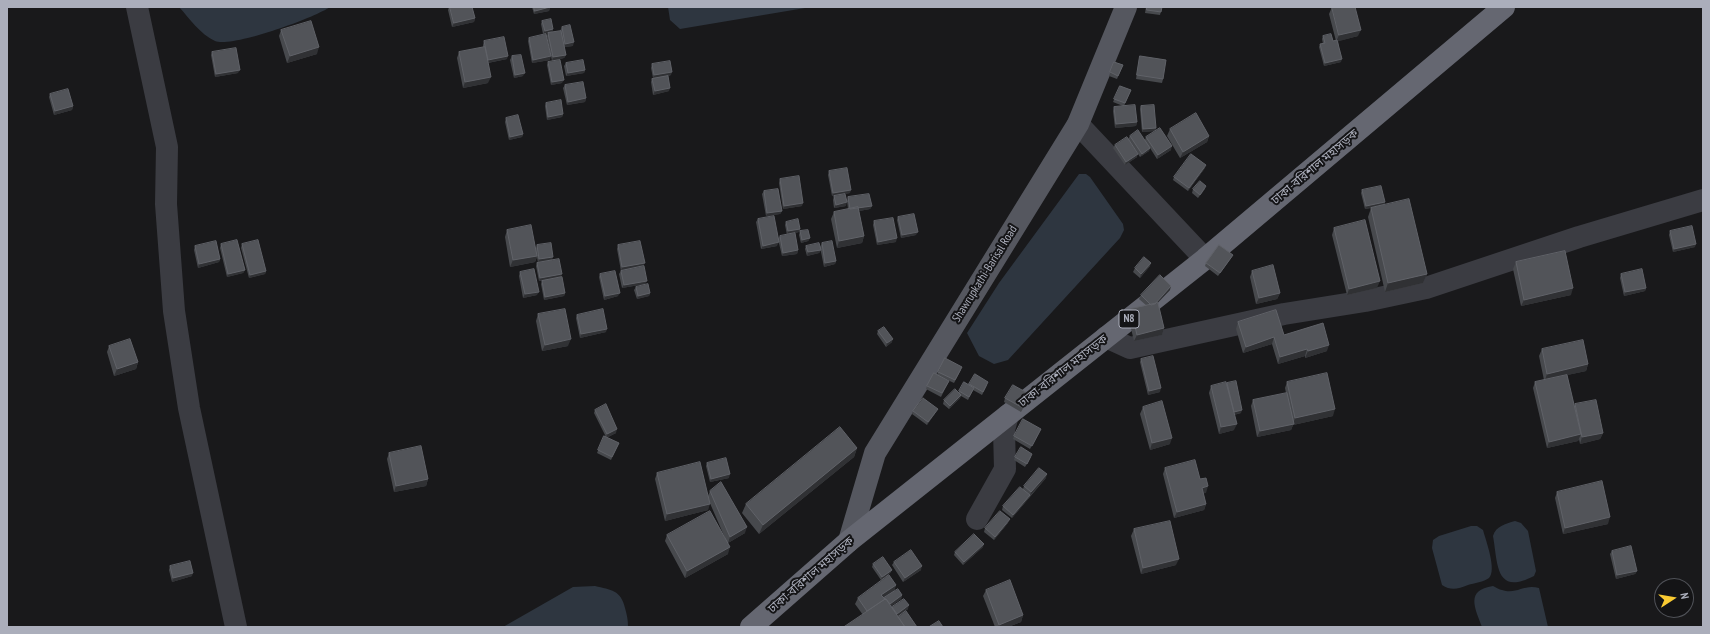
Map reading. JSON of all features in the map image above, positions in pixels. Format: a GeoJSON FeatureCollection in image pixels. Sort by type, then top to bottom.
{"type":"FeatureCollection","features":[{"type":"Feature","properties":{"kind":"highway","name":"ঢাকা-বরিশাল মহাসড়ক"},"geometry":{"type":"LineString","coordinates":[[751,627],[849,542],[1205,259],[1504,7]]}},
{"type":"Feature","properties":{"kind":"main road","name":"Shawrupkathi-Barisal Road"},"geometry":{"type":"LineString","coordinates":[[849,542],[875,453],[1078,124],[1126,7]]}},
{"type":"Feature","properties":{"kind":"street"},"geometry":{"type":"LineString","coordinates":[[137,7],[166,147],[166,204],[174,311],[183,370],[209,504],[236,627]]}},
{"type":"Feature","properties":{"kind":"street"},"geometry":{"type":"LineString","coordinates":[[1078,124],[1205,259]]}},
{"type":"Feature","properties":{"kind":"street"},"geometry":{"type":"LineString","coordinates":[[1106,337],[1130,348],[1284,314],[1365,301],[1426,288],[1579,237],[1703,200]]}},
{"type":"Feature","properties":{"kind":"street"},"geometry":{"type":"LineString","coordinates":[[977,519],[1005,469],[1004,430],[1008,415]]}},
{"type":"Feature","properties":{"kind":"shaded area"},"geometry":{"type":"Polygon","coordinates":[[[179,7],[330,7],[308,18],[273,31],[224,42],[215,41],[210,38],[196,26],[179,7]]]}},
{"type":"Feature","properties":{"kind":"shaded area"},"geometry":{"type":"Polygon","coordinates":[[[668,7],[811,7],[680,29],[670,20],[668,7]]]}},
{"type":"Feature","properties":{"kind":"shaded area"},"geometry":{"type":"Polygon","coordinates":[[[1079,174],[1086,174],[1090,177],[1123,224],[1124,230],[1120,238],[1008,360],[994,364],[979,356],[967,333],[999,283],[1079,174]]]}},
{"type":"Feature","properties":{"kind":"shaded area"},"geometry":{"type":"Polygon","coordinates":[[[1515,521],[1521,523],[1528,531],[1536,571],[1534,576],[1521,581],[1512,582],[1505,580],[1501,574],[1496,557],[1493,536],[1496,530],[1504,524],[1515,521]]]}},
{"type":"Feature","properties":{"kind":"shaded area"},"geometry":{"type":"Polygon","coordinates":[[[1471,526],[1477,526],[1483,530],[1490,555],[1492,569],[1491,574],[1489,578],[1461,588],[1452,589],[1445,587],[1442,585],[1432,548],[1433,540],[1439,536],[1471,526]]]}},
{"type":"Feature","properties":{"kind":"shaded area"},"geometry":{"type":"Polygon","coordinates":[[[595,586],[618,594],[623,602],[628,620],[628,627],[503,627],[573,587],[595,586]]]}},
{"type":"Feature","properties":{"kind":"shaded area"},"geometry":{"type":"Polygon","coordinates":[[[1493,586],[1507,591],[1527,587],[1539,588],[1548,627],[1482,627],[1475,607],[1475,596],[1478,591],[1493,586]]]}},
{"type":"Feature","properties":{"kind":"building"},"geometry":{"type":"Polygon","coordinates":[[[450,7],[472,7],[475,18],[454,23],[450,7]]]}},
{"type":"Feature","properties":{"kind":"building"},"geometry":{"type":"Polygon","coordinates":[[[534,7],[550,7],[535,11],[534,7]]]}},
{"type":"Feature","properties":{"kind":"building"},"geometry":{"type":"Polygon","coordinates":[[[1147,7],[1162,7],[1161,12],[1147,10],[1147,7]]]}},
{"type":"Feature","properties":{"kind":"building"},"geometry":{"type":"Polygon","coordinates":[[[1332,7],[1355,7],[1361,30],[1339,35],[1332,7]]]}},
{"type":"Feature","properties":{"kind":"building"},"geometry":{"type":"Polygon","coordinates":[[[551,19],[553,29],[545,31],[542,21],[551,19]]]}},
{"type":"Feature","properties":{"kind":"building"},"geometry":{"type":"Polygon","coordinates":[[[311,21],[319,47],[290,56],[281,30],[311,21]]]}},
{"type":"Feature","properties":{"kind":"building"},"geometry":{"type":"Polygon","coordinates":[[[570,25],[574,42],[565,44],[562,27],[570,25]]]}},
{"type":"Feature","properties":{"kind":"building"},"geometry":{"type":"Polygon","coordinates":[[[561,31],[566,55],[553,57],[548,33],[561,31]]]}},
{"type":"Feature","properties":{"kind":"building"},"geometry":{"type":"Polygon","coordinates":[[[546,34],[551,56],[533,60],[529,38],[546,34]]]}},
{"type":"Feature","properties":{"kind":"building"},"geometry":{"type":"Polygon","coordinates":[[[1331,34],[1333,41],[1337,40],[1342,59],[1325,63],[1320,44],[1325,43],[1323,36],[1331,34]]]}},
{"type":"Feature","properties":{"kind":"building"},"geometry":{"type":"Polygon","coordinates":[[[504,37],[508,56],[488,60],[484,41],[504,37]]]}},
{"type":"Feature","properties":{"kind":"building"},"geometry":{"type":"Polygon","coordinates":[[[485,47],[491,77],[465,82],[459,52],[485,47]]]}},
{"type":"Feature","properties":{"kind":"building"},"geometry":{"type":"Polygon","coordinates":[[[236,48],[240,70],[216,74],[212,52],[236,48]]]}},
{"type":"Feature","properties":{"kind":"building"},"geometry":{"type":"Polygon","coordinates":[[[521,55],[525,73],[515,75],[512,56],[521,55]]]}},
{"type":"Feature","properties":{"kind":"building"},"geometry":{"type":"Polygon","coordinates":[[[1140,56],[1166,60],[1163,79],[1137,75],[1140,56]]]}},
{"type":"Feature","properties":{"kind":"building"},"geometry":{"type":"Polygon","coordinates":[[[560,60],[564,80],[552,82],[548,62],[560,60]]]}},
{"type":"Feature","properties":{"kind":"building"},"geometry":{"type":"Polygon","coordinates":[[[583,60],[585,70],[568,73],[566,63],[583,60]]]}},
{"type":"Feature","properties":{"kind":"building"},"geometry":{"type":"Polygon","coordinates":[[[670,61],[672,72],[654,75],[652,64],[670,61]]]}},
{"type":"Feature","properties":{"kind":"building"},"geometry":{"type":"Polygon","coordinates":[[[1114,62],[1123,65],[1118,76],[1110,72],[1114,62]]]}},
{"type":"Feature","properties":{"kind":"building"},"geometry":{"type":"Polygon","coordinates":[[[668,76],[670,88],[655,91],[652,79],[668,76]]]}},
{"type":"Feature","properties":{"kind":"building"},"geometry":{"type":"Polygon","coordinates":[[[583,82],[586,98],[568,102],[565,85],[583,82]]]}},
{"type":"Feature","properties":{"kind":"building"},"geometry":{"type":"Polygon","coordinates":[[[1120,86],[1131,90],[1125,103],[1114,99],[1120,86]]]}},
{"type":"Feature","properties":{"kind":"building"},"geometry":{"type":"Polygon","coordinates":[[[68,89],[73,106],[55,111],[50,94],[68,89]]]}},
{"type":"Feature","properties":{"kind":"building"},"geometry":{"type":"Polygon","coordinates":[[[561,100],[563,114],[548,117],[546,103],[561,100]]]}},
{"type":"Feature","properties":{"kind":"building"},"geometry":{"type":"Polygon","coordinates":[[[1135,105],[1137,122],[1116,124],[1114,107],[1135,105]]]}},
{"type":"Feature","properties":{"kind":"building"},"geometry":{"type":"Polygon","coordinates":[[[1154,105],[1156,128],[1143,129],[1141,106],[1154,105]]]}},
{"type":"Feature","properties":{"kind":"building"},"geometry":{"type":"Polygon","coordinates":[[[1196,113],[1209,136],[1183,152],[1170,129],[1196,113]]]}},
{"type":"Feature","properties":{"kind":"building"},"geometry":{"type":"Polygon","coordinates":[[[518,115],[523,134],[510,137],[506,118],[518,115]]]}},
{"type":"Feature","properties":{"kind":"building"},"geometry":{"type":"Polygon","coordinates":[[[1160,128],[1172,146],[1158,155],[1146,137],[1160,128]]]}},
{"type":"Feature","properties":{"kind":"building"},"geometry":{"type":"Polygon","coordinates":[[[1138,130],[1150,148],[1142,154],[1130,136],[1138,130]]]}},
{"type":"Feature","properties":{"kind":"building"},"geometry":{"type":"Polygon","coordinates":[[[1127,137],[1138,154],[1126,162],[1115,145],[1127,137]]]}},
{"type":"Feature","properties":{"kind":"building"},"geometry":{"type":"Polygon","coordinates":[[[1191,154],[1206,165],[1189,188],[1174,177],[1191,154]]]}},
{"type":"Feature","properties":{"kind":"building"},"geometry":{"type":"Polygon","coordinates":[[[847,168],[851,190],[833,193],[829,171],[847,168]]]}},
{"type":"Feature","properties":{"kind":"building"},"geometry":{"type":"Polygon","coordinates":[[[799,176],[803,203],[784,206],[780,179],[799,176]]]}},
{"type":"Feature","properties":{"kind":"building"},"geometry":{"type":"Polygon","coordinates":[[[1200,181],[1206,186],[1200,195],[1193,189],[1200,181]]]}},
{"type":"Feature","properties":{"kind":"building"},"geometry":{"type":"Polygon","coordinates":[[[1381,186],[1385,202],[1366,206],[1362,190],[1381,186]]]}},
{"type":"Feature","properties":{"kind":"building"},"geometry":{"type":"Polygon","coordinates":[[[778,189],[782,211],[767,213],[764,191],[778,189]]]}},
{"type":"Feature","properties":{"kind":"building"},"geometry":{"type":"Polygon","coordinates":[[[845,194],[847,202],[836,205],[834,196],[845,194]]]}},
{"type":"Feature","properties":{"kind":"building"},"geometry":{"type":"Polygon","coordinates":[[[869,194],[872,206],[850,209],[848,197],[869,194]]]}},
{"type":"Feature","properties":{"kind":"building"},"geometry":{"type":"Polygon","coordinates":[[[1409,199],[1427,274],[1388,283],[1371,208],[1409,199]]]}},
{"type":"Feature","properties":{"kind":"building"},"geometry":{"type":"Polygon","coordinates":[[[858,207],[864,236],[839,241],[834,212],[858,207]]]}},
{"type":"Feature","properties":{"kind":"building"},"geometry":{"type":"Polygon","coordinates":[[[914,214],[918,232],[902,235],[898,217],[914,214]]]}},
{"type":"Feature","properties":{"kind":"building"},"geometry":{"type":"Polygon","coordinates":[[[774,216],[779,242],[763,246],[758,219],[774,216]]]}},
{"type":"Feature","properties":{"kind":"building"},"geometry":{"type":"Polygon","coordinates":[[[893,218],[897,238],[878,242],[874,221],[893,218]]]}},
{"type":"Feature","properties":{"kind":"building"},"geometry":{"type":"Polygon","coordinates":[[[798,219],[800,229],[788,231],[786,222],[798,219]]]}},
{"type":"Feature","properties":{"kind":"building"},"geometry":{"type":"Polygon","coordinates":[[[1365,220],[1380,281],[1349,289],[1334,228],[1365,220]]]}},
{"type":"Feature","properties":{"kind":"building"},"geometry":{"type":"Polygon","coordinates":[[[531,225],[537,256],[513,260],[507,230],[531,225]]]}},
{"type":"Feature","properties":{"kind":"building"},"geometry":{"type":"Polygon","coordinates":[[[1692,226],[1696,244],[1674,249],[1670,231],[1692,226]]]}},
{"type":"Feature","properties":{"kind":"building"},"geometry":{"type":"Polygon","coordinates":[[[808,230],[810,238],[802,240],[800,231],[808,230]]]}},
{"type":"Feature","properties":{"kind":"building"},"geometry":{"type":"Polygon","coordinates":[[[795,233],[798,250],[783,253],[780,236],[795,233]]]}},
{"type":"Feature","properties":{"kind":"building"},"geometry":{"type":"Polygon","coordinates":[[[237,240],[245,270],[228,274],[221,244],[237,240]]]}},
{"type":"Feature","properties":{"kind":"building"},"geometry":{"type":"Polygon","coordinates":[[[258,240],[266,271],[250,275],[242,244],[258,240]]]}},
{"type":"Feature","properties":{"kind":"building"},"geometry":{"type":"Polygon","coordinates":[[[216,241],[220,259],[199,264],[195,246],[216,241]]]}},
{"type":"Feature","properties":{"kind":"building"},"geometry":{"type":"Polygon","coordinates":[[[640,241],[645,263],[622,267],[618,245],[640,241]]]}},
{"type":"Feature","properties":{"kind":"building"},"geometry":{"type":"Polygon","coordinates":[[[832,241],[836,261],[825,263],[822,243],[832,241]]]}},
{"type":"Feature","properties":{"kind":"building"},"geometry":{"type":"Polygon","coordinates":[[[551,243],[553,257],[539,259],[537,245],[551,243]]]}},
{"type":"Feature","properties":{"kind":"building"},"geometry":{"type":"Polygon","coordinates":[[[819,243],[821,250],[808,252],[806,246],[819,243]]]}},
{"type":"Feature","properties":{"kind":"building"},"geometry":{"type":"Polygon","coordinates":[[[1219,245],[1233,255],[1220,273],[1206,263],[1219,245]]]}},
{"type":"Feature","properties":{"kind":"building"},"geometry":{"type":"Polygon","coordinates":[[[1565,251],[1573,288],[1524,300],[1516,262],[1565,251]]]}},
{"type":"Feature","properties":{"kind":"building"},"geometry":{"type":"Polygon","coordinates":[[[1144,257],[1151,263],[1141,274],[1135,268],[1144,257]]]}},
{"type":"Feature","properties":{"kind":"building"},"geometry":{"type":"Polygon","coordinates":[[[559,259],[562,274],[540,278],[537,263],[559,259]]]}},
{"type":"Feature","properties":{"kind":"building"},"geometry":{"type":"Polygon","coordinates":[[[1273,265],[1280,293],[1259,298],[1252,271],[1273,265]]]}},
{"type":"Feature","properties":{"kind":"building"},"geometry":{"type":"Polygon","coordinates":[[[644,266],[647,281],[624,285],[621,271],[644,266]]]}},
{"type":"Feature","properties":{"kind":"building"},"geometry":{"type":"Polygon","coordinates":[[[534,269],[539,292],[525,294],[520,272],[534,269]]]}},
{"type":"Feature","properties":{"kind":"building"},"geometry":{"type":"Polygon","coordinates":[[[1642,269],[1646,288],[1625,292],[1621,274],[1642,269]]]}},
{"type":"Feature","properties":{"kind":"building"},"geometry":{"type":"Polygon","coordinates":[[[615,271],[620,293],[605,296],[600,274],[615,271]]]}},
{"type":"Feature","properties":{"kind":"building"},"geometry":{"type":"Polygon","coordinates":[[[1160,275],[1171,286],[1155,304],[1151,305],[1141,295],[1160,275]]]}},
{"type":"Feature","properties":{"kind":"building"},"geometry":{"type":"Polygon","coordinates":[[[562,277],[565,293],[545,297],[542,281],[562,277]]]}},
{"type":"Feature","properties":{"kind":"building"},"geometry":{"type":"Polygon","coordinates":[[[648,284],[650,293],[638,296],[636,287],[648,284]]]}},
{"type":"Feature","properties":{"kind":"building"},"geometry":{"type":"Polygon","coordinates":[[[1158,303],[1164,328],[1137,335],[1131,309],[1158,303]]]}},
{"type":"Feature","properties":{"kind":"building"},"geometry":{"type":"Polygon","coordinates":[[[565,309],[571,339],[545,345],[538,314],[565,309]]]}},
{"type":"Feature","properties":{"kind":"building"},"geometry":{"type":"Polygon","coordinates":[[[603,309],[607,329],[581,334],[577,315],[603,309]]]}},
{"type":"Feature","properties":{"kind":"building"},"geometry":{"type":"Polygon","coordinates":[[[1276,310],[1284,335],[1323,323],[1329,345],[1308,351],[1307,349],[1280,357],[1274,337],[1246,347],[1238,322],[1276,310]]]}},
{"type":"Feature","properties":{"kind":"building"},"geometry":{"type":"Polygon","coordinates":[[[884,327],[893,339],[887,343],[878,331],[884,327]]]}},
{"type":"Feature","properties":{"kind":"building"},"geometry":{"type":"Polygon","coordinates":[[[130,339],[138,362],[117,369],[109,346],[130,339]]]}},
{"type":"Feature","properties":{"kind":"building"},"geometry":{"type":"Polygon","coordinates":[[[1583,340],[1588,364],[1547,374],[1542,349],[1583,340]]]}},
{"type":"Feature","properties":{"kind":"building"},"geometry":{"type":"Polygon","coordinates":[[[1153,356],[1161,388],[1149,391],[1141,359],[1153,356]]]}},
{"type":"Feature","properties":{"kind":"building"},"geometry":{"type":"Polygon","coordinates":[[[945,358],[962,367],[955,380],[938,372],[945,358]]]}},
{"type":"Feature","properties":{"kind":"building"},"geometry":{"type":"Polygon","coordinates":[[[934,373],[949,381],[942,393],[927,386],[934,373]]]}},
{"type":"Feature","properties":{"kind":"building"},"geometry":{"type":"Polygon","coordinates":[[[1327,373],[1335,409],[1295,418],[1287,382],[1327,373]]]}},
{"type":"Feature","properties":{"kind":"building"},"geometry":{"type":"Polygon","coordinates":[[[975,374],[988,382],[983,392],[969,384],[975,374]]]}},
{"type":"Feature","properties":{"kind":"building"},"geometry":{"type":"Polygon","coordinates":[[[1567,375],[1581,434],[1549,442],[1535,382],[1567,375]]]}},
{"type":"Feature","properties":{"kind":"building"},"geometry":{"type":"Polygon","coordinates":[[[1236,381],[1242,410],[1234,412],[1227,383],[1236,381]]]}},
{"type":"Feature","properties":{"kind":"building"},"geometry":{"type":"Polygon","coordinates":[[[964,382],[974,388],[969,397],[959,391],[964,382]]]}},
{"type":"Feature","properties":{"kind":"building"},"geometry":{"type":"Polygon","coordinates":[[[1226,382],[1237,424],[1221,427],[1211,386],[1226,382]]]}},
{"type":"Feature","properties":{"kind":"building"},"geometry":{"type":"Polygon","coordinates":[[[1013,385],[1031,395],[1023,408],[1005,398],[1013,385]]]}},
{"type":"Feature","properties":{"kind":"building"},"geometry":{"type":"Polygon","coordinates":[[[955,389],[961,395],[950,406],[944,400],[955,389]]]}},
{"type":"Feature","properties":{"kind":"building"},"geometry":{"type":"Polygon","coordinates":[[[1287,393],[1294,424],[1260,431],[1253,400],[1287,393]]]}},
{"type":"Feature","properties":{"kind":"building"},"geometry":{"type":"Polygon","coordinates":[[[923,398],[938,409],[928,422],[913,411],[923,398]]]}},
{"type":"Feature","properties":{"kind":"building"},"geometry":{"type":"Polygon","coordinates":[[[1596,400],[1603,433],[1582,437],[1575,404],[1596,400]]]}},
{"type":"Feature","properties":{"kind":"building"},"geometry":{"type":"Polygon","coordinates":[[[1162,401],[1172,438],[1152,443],[1143,407],[1162,401]]]}},
{"type":"Feature","properties":{"kind":"building"},"geometry":{"type":"Polygon","coordinates":[[[606,404],[617,429],[607,434],[595,410],[606,404]]]}},
{"type":"Feature","properties":{"kind":"building"},"geometry":{"type":"Polygon","coordinates":[[[1023,419],[1041,429],[1032,446],[1014,436],[1023,419]]]}},
{"type":"Feature","properties":{"kind":"building"},"geometry":{"type":"Polygon","coordinates":[[[840,427],[857,448],[763,525],[746,504],[840,427]]]}},
{"type":"Feature","properties":{"kind":"building"},"geometry":{"type":"Polygon","coordinates":[[[604,436],[619,443],[612,457],[598,450],[604,436]]]}},
{"type":"Feature","properties":{"kind":"building"},"geometry":{"type":"Polygon","coordinates":[[[421,446],[428,479],[396,486],[389,453],[421,446]]]}},
{"type":"Feature","properties":{"kind":"building"},"geometry":{"type":"Polygon","coordinates":[[[1021,447],[1032,454],[1027,464],[1015,457],[1021,447]]]}},
{"type":"Feature","properties":{"kind":"building"},"geometry":{"type":"Polygon","coordinates":[[[726,458],[730,474],[711,479],[707,463],[726,458]]]}},
{"type":"Feature","properties":{"kind":"building"},"geometry":{"type":"Polygon","coordinates":[[[1195,460],[1200,479],[1206,478],[1208,486],[1202,488],[1206,504],[1177,512],[1165,468],[1195,460]]]}},
{"type":"Feature","properties":{"kind":"building"},"geometry":{"type":"Polygon","coordinates":[[[700,462],[710,504],[667,514],[657,473],[700,462]]]}},
{"type":"Feature","properties":{"kind":"building"},"geometry":{"type":"Polygon","coordinates":[[[1039,468],[1047,474],[1031,492],[1024,486],[1039,468]]]}},
{"type":"Feature","properties":{"kind":"building"},"geometry":{"type":"Polygon","coordinates":[[[1602,481],[1610,517],[1565,528],[1557,492],[1602,481]]]}},
{"type":"Feature","properties":{"kind":"building"},"geometry":{"type":"Polygon","coordinates":[[[721,482],[747,527],[730,537],[710,491],[721,482]]]}},
{"type":"Feature","properties":{"kind":"building"},"geometry":{"type":"Polygon","coordinates":[[[1020,487],[1030,495],[1013,515],[1003,506],[1020,487]]]}},
{"type":"Feature","properties":{"kind":"building"},"geometry":{"type":"Polygon","coordinates":[[[710,511],[730,547],[687,571],[667,535],[710,511]]]}},
{"type":"Feature","properties":{"kind":"building"},"geometry":{"type":"Polygon","coordinates":[[[1000,511],[1010,519],[995,537],[985,528],[1000,511]]]}},
{"type":"Feature","properties":{"kind":"building"},"geometry":{"type":"Polygon","coordinates":[[[1170,521],[1179,559],[1143,568],[1134,529],[1170,521]]]}},
{"type":"Feature","properties":{"kind":"building"},"geometry":{"type":"Polygon","coordinates":[[[974,534],[984,544],[964,562],[955,552],[974,534]]]}},
{"type":"Feature","properties":{"kind":"building"},"geometry":{"type":"Polygon","coordinates":[[[1631,546],[1637,571],[1617,575],[1612,551],[1631,546]]]}},
{"type":"Feature","properties":{"kind":"building"},"geometry":{"type":"Polygon","coordinates":[[[911,550],[922,566],[905,578],[894,562],[911,550]]]}},
{"type":"Feature","properties":{"kind":"building"},"geometry":{"type":"Polygon","coordinates":[[[883,557],[892,570],[882,577],[873,564],[883,557]]]}},
{"type":"Feature","properties":{"kind":"building"},"geometry":{"type":"Polygon","coordinates":[[[190,561],[193,573],[173,578],[170,566],[190,561]]]}},
{"type":"Feature","properties":{"kind":"building"},"geometry":{"type":"Polygon","coordinates":[[[889,575],[896,585],[881,595],[885,599],[867,611],[858,598],[889,575]]]}},
{"type":"Feature","properties":{"kind":"building"},"geometry":{"type":"Polygon","coordinates":[[[1010,580],[1023,615],[999,625],[986,590],[1010,580]]]}},
{"type":"Feature","properties":{"kind":"building"},"geometry":{"type":"Polygon","coordinates":[[[898,589],[902,595],[890,604],[886,599],[885,600],[884,598],[898,589]]]}},
{"type":"Feature","properties":{"kind":"building"},"geometry":{"type":"Polygon","coordinates":[[[886,599],[905,627],[844,627],[886,599]]]}},
{"type":"Feature","properties":{"kind":"building"},"geometry":{"type":"Polygon","coordinates":[[[904,599],[909,605],[897,614],[892,607],[904,599]]]}},
{"type":"Feature","properties":{"kind":"building"},"geometry":{"type":"Polygon","coordinates":[[[906,611],[917,627],[905,627],[898,617],[906,611]]]}},
{"type":"Feature","properties":{"kind":"building"},"geometry":{"type":"Polygon","coordinates":[[[939,621],[943,627],[929,627],[939,621]]]}}]}
